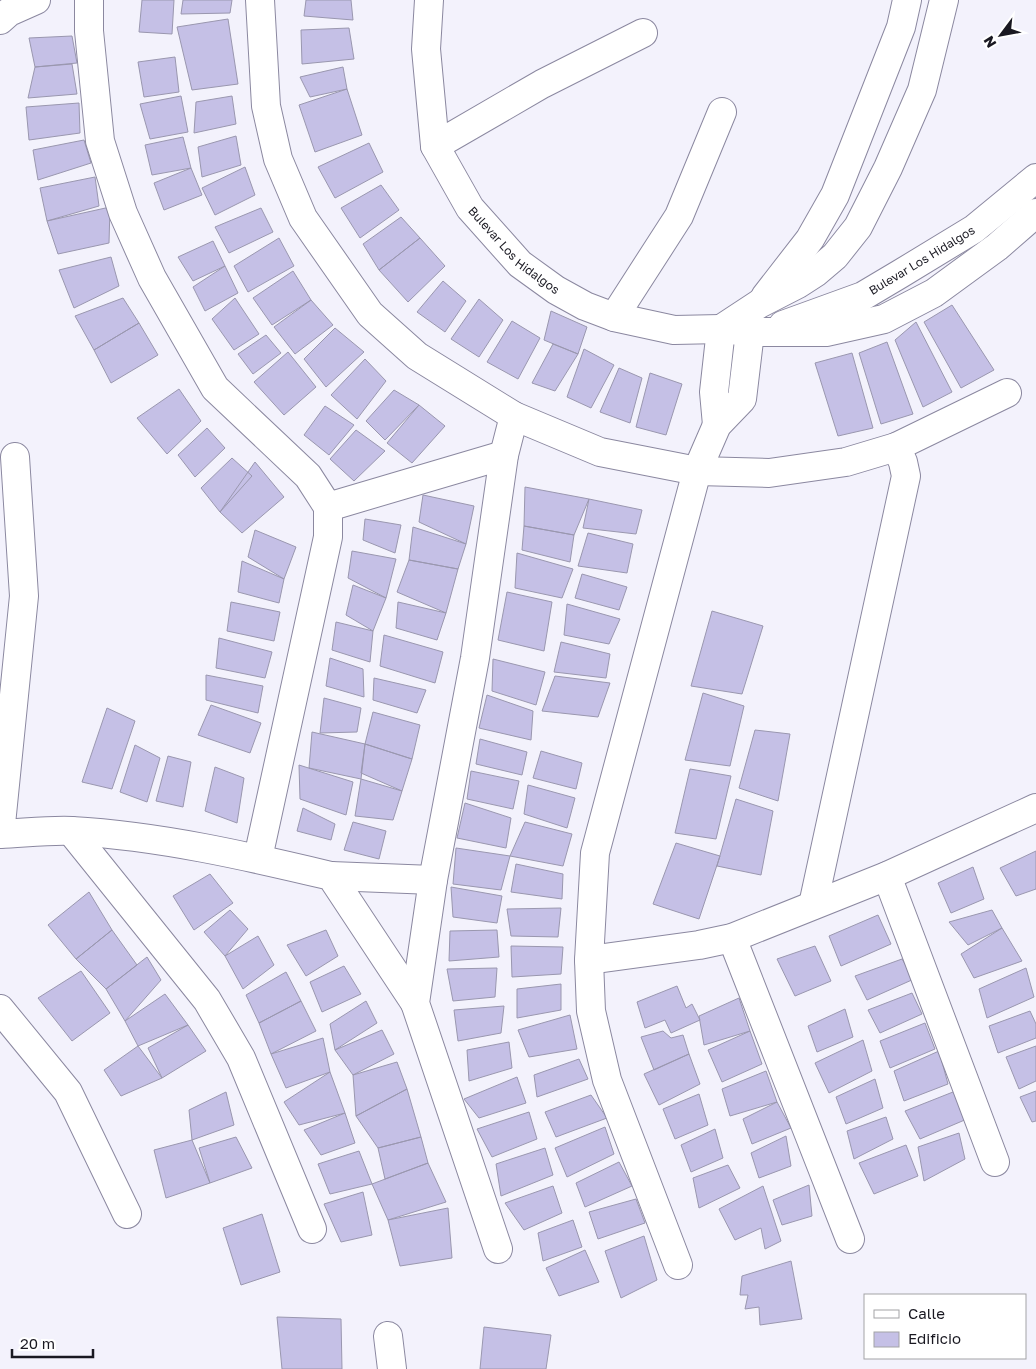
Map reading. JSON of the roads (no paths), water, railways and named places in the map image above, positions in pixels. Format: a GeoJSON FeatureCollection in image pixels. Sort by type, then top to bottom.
{"type":"FeatureCollection","features":[{"type":"Feature","properties":{"kind":"street"},"geometry":{"type":"LineString","coordinates":[[0,20],[9,12],[36,0]]}},
{"type":"Feature","properties":{"kind":"street"},"geometry":{"type":"LineString","coordinates":[[89,0],[88,31],[100,141],[123,213],[152,278],[215,388],[308,476],[328,507],[328,538],[258,858]]}},
{"type":"Feature","properties":{"kind":"street"},"geometry":{"type":"LineString","coordinates":[[260,0],[266,106],[278,159],[303,218],[370,314],[417,356],[514,416],[600,452],[697,471],[769,473],[846,462],[896,447],[1007,393]]}},
{"type":"Feature","properties":{"kind":"street","name":"Bulevar Los Hidalgos"},"geometry":{"type":"LineString","coordinates":[[429,0],[426,49],[434,146],[470,208],[520,264],[556,290],[585,306],[614,317],[674,330],[721,329],[826,332],[884,319],[934,292],[997,246],[1036,213]]}},
{"type":"Feature","properties":{"kind":"street"},"geometry":{"type":"LineString","coordinates":[[759,304],[810,239],[835,195],[901,27],[906,0]]}},
{"type":"Feature","properties":{"kind":"street"},"geometry":{"type":"LineString","coordinates":[[717,426],[714,392],[721,329],[759,304],[810,276],[835,256],[858,227],[888,168],[922,90],[944,0]]}},
{"type":"Feature","properties":{"kind":"street"},"geometry":{"type":"LineString","coordinates":[[434,146],[542,84],[643,33]]}},
{"type":"Feature","properties":{"kind":"street"},"geometry":{"type":"LineString","coordinates":[[614,317],[679,216],[722,112]]}},
{"type":"Feature","properties":{"kind":"street","name":"Bulevar Los Hidalgos"},"geometry":{"type":"LineString","coordinates":[[759,331],[863,296],[974,229],[1036,178]]}},
{"type":"Feature","properties":{"kind":"street"},"geometry":{"type":"LineString","coordinates":[[810,276],[812,292],[830,308]]}},
{"type":"Feature","properties":{"kind":"street"},"geometry":{"type":"LineString","coordinates":[[678,1265],[607,1080],[591,1011],[589,960],[595,853],[697,471],[717,426],[742,399],[759,331]]}},
{"type":"Feature","properties":{"kind":"street"},"geometry":{"type":"LineString","coordinates":[[414,1003],[433,880],[475,658],[504,455],[514,416]]}},
{"type":"Feature","properties":{"kind":"street"},"geometry":{"type":"LineString","coordinates":[[813,905],[906,476],[903,462],[896,447]]}},
{"type":"Feature","properties":{"kind":"street"},"geometry":{"type":"LineString","coordinates":[[328,507],[504,455]]}},
{"type":"Feature","properties":{"kind":"street"},"geometry":{"type":"LineString","coordinates":[[15,458],[24,596],[0,834],[71,831],[129,836],[258,858],[331,876],[433,880]]}},
{"type":"Feature","properties":{"kind":"street"},"geometry":{"type":"LineString","coordinates":[[589,960],[699,945],[732,938],[886,876],[1036,808]]}},
{"type":"Feature","properties":{"kind":"street"},"geometry":{"type":"LineString","coordinates":[[71,831],[207,1000],[241,1058],[312,1229]]}},
{"type":"Feature","properties":{"kind":"street"},"geometry":{"type":"LineString","coordinates":[[331,876],[414,1003],[498,1249]]}},
{"type":"Feature","properties":{"kind":"street"},"geometry":{"type":"LineString","coordinates":[[886,876],[995,1162]]}},
{"type":"Feature","properties":{"kind":"street"},"geometry":{"type":"LineString","coordinates":[[732,938],[850,1239]]}},
{"type":"Feature","properties":{"kind":"street"},"geometry":{"type":"LineString","coordinates":[[0,1009],[68,1092],[128,1214]]}},
{"type":"Feature","properties":{"kind":"street"},"geometry":{"type":"LineString","coordinates":[[388,1336],[392,1369]]}}]}
